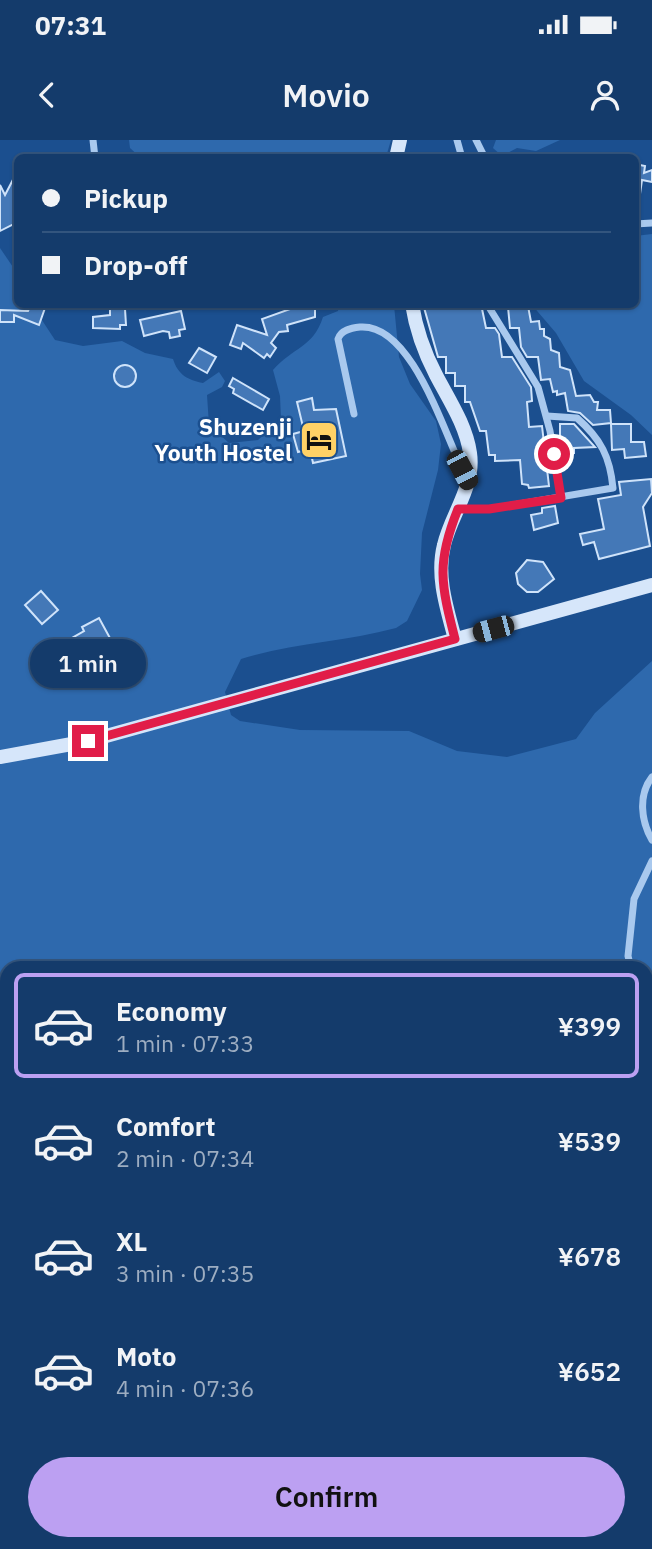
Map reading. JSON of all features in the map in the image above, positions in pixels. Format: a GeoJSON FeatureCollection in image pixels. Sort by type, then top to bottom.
{"type":"FeatureCollection","features":[{"type":"Feature","properties":{"kind":"street"},"geometry":{"type":"LineString","coordinates":[[413,308],[425,353],[463,427],[470,452],[468,482],[444,543],[441,566],[455,639]]}},
{"type":"Feature","properties":{"kind":"street"},"geometry":{"type":"LineString","coordinates":[[490,308],[530,371],[547,416],[561,498]]}},
{"type":"Feature","properties":{"kind":"street"},"geometry":{"type":"LineString","coordinates":[[355,414],[338,339],[346,330],[374,328],[396,340],[407,355],[447,429],[455,457],[468,482]]}},
{"type":"Feature","properties":{"kind":"street"},"geometry":{"type":"LineString","coordinates":[[458,509],[489,509],[613,488],[605,449],[577,418],[547,416]]}},
{"type":"Feature","properties":{"kind":"street"},"geometry":{"type":"LineString","coordinates":[[0,757],[24,755],[88,741],[652,585]]}},
{"type":"Feature","properties":{"kind":"street"},"geometry":{"type":"LineString","coordinates":[[652,777],[646,785],[642,805],[646,828],[652,839]]}},
{"type":"Feature","properties":{"kind":"street"},"geometry":{"type":"LineString","coordinates":[[629,961],[634,899],[652,861]]}},
{"type":"Feature","properties":{"kind":"shaded area"},"geometry":{"type":"Polygon","coordinates":[[[129,140],[391,140],[387,154],[137,154],[130,148],[129,140]]]}},
{"type":"Feature","properties":{"kind":"shaded area"},"geometry":{"type":"Polygon","coordinates":[[[496,140],[560,140],[536,151],[517,148],[500,154],[493,148],[496,140]]]}},
{"type":"Feature","properties":{"kind":"shaded area"},"geometry":{"type":"Polygon","coordinates":[[[652,234],[652,435],[631,415],[584,381],[556,333],[535,308],[639,308],[639,236],[652,234]]]}},
{"type":"Feature","properties":{"kind":"shaded area"},"geometry":{"type":"Polygon","coordinates":[[[0,248],[14,269],[14,308],[34,308],[55,340],[83,346],[122,341],[145,353],[173,359],[184,376],[203,383],[219,372],[225,381],[222,387],[207,395],[209,425],[229,443],[258,440],[281,419],[280,396],[273,370],[314,335],[323,317],[338,311],[338,308],[394,308],[399,357],[410,384],[436,421],[441,444],[438,470],[422,533],[422,590],[407,621],[396,628],[279,649],[241,659],[225,692],[231,715],[240,721],[300,730],[409,731],[457,751],[507,757],[576,739],[595,713],[652,661],[652,961],[0,961],[0,248]]]}},
{"type":"Feature","properties":{"kind":"building"},"geometry":{"type":"Polygon","coordinates":[[[639,165],[645,166],[644,173],[652,170],[652,182],[642,180],[640,194],[639,165]]]}},
{"type":"Feature","properties":{"kind":"building"},"geometry":{"type":"Polygon","coordinates":[[[14,178],[14,224],[0,231],[0,185],[5,195],[14,178]]]}},
{"type":"Feature","properties":{"kind":"building"},"geometry":{"type":"Polygon","coordinates":[[[29,308],[45,308],[39,325],[14,315],[14,322],[0,322],[0,310],[28,311],[29,308]]]}},
{"type":"Feature","properties":{"kind":"building"},"geometry":{"type":"Polygon","coordinates":[[[293,308],[315,308],[315,317],[287,325],[288,331],[279,332],[271,343],[276,348],[270,357],[267,354],[264,358],[243,343],[241,349],[230,345],[237,325],[267,335],[262,319],[293,308]]]}},
{"type":"Feature","properties":{"kind":"building"},"geometry":{"type":"Polygon","coordinates":[[[424,308],[482,308],[486,328],[495,328],[499,334],[502,357],[512,357],[531,387],[532,401],[527,402],[529,427],[542,426],[549,486],[529,488],[528,485],[522,484],[520,460],[495,461],[495,455],[489,455],[486,431],[480,431],[470,402],[465,402],[465,386],[455,386],[455,373],[446,373],[446,357],[438,357],[424,308]]]}},
{"type":"Feature","properties":{"kind":"building"},"geometry":{"type":"Polygon","coordinates":[[[508,308],[528,308],[531,322],[539,321],[540,329],[544,329],[544,336],[550,339],[551,350],[559,353],[560,367],[570,370],[576,396],[590,395],[594,402],[598,402],[597,410],[610,410],[611,423],[593,425],[580,413],[568,411],[565,393],[557,395],[557,391],[553,392],[550,379],[541,380],[538,357],[527,357],[521,347],[519,328],[510,328],[508,308]]]}},
{"type":"Feature","properties":{"kind":"building"},"geometry":{"type":"Polygon","coordinates":[[[110,309],[125,309],[126,325],[120,325],[120,329],[93,328],[93,317],[110,315],[110,309]]]}},
{"type":"Feature","properties":{"kind":"building"},"geometry":{"type":"Polygon","coordinates":[[[181,311],[185,329],[179,330],[180,336],[170,338],[169,332],[163,331],[144,336],[140,320],[181,311]]]}},
{"type":"Feature","properties":{"kind":"building"},"geometry":{"type":"Polygon","coordinates":[[[199,348],[216,357],[207,373],[189,363],[199,348]]]}},
{"type":"Feature","properties":{"kind":"building"},"geometry":{"type":"Polygon","coordinates":[[[125,365],[133,368],[136,376],[133,384],[125,387],[117,384],[114,376],[117,368],[125,365]]]}},
{"type":"Feature","properties":{"kind":"building"},"geometry":{"type":"Polygon","coordinates":[[[233,378],[269,399],[263,410],[233,393],[234,389],[229,386],[233,378]]]}},
{"type":"Feature","properties":{"kind":"building"},"geometry":{"type":"Polygon","coordinates":[[[312,398],[314,410],[336,409],[346,456],[313,463],[310,449],[298,452],[293,434],[304,431],[297,402],[312,398]]]}},
{"type":"Feature","properties":{"kind":"building"},"geometry":{"type":"Polygon","coordinates":[[[560,424],[574,424],[595,447],[574,448],[574,453],[560,454],[560,424]]]}},
{"type":"Feature","properties":{"kind":"building"},"geometry":{"type":"Polygon","coordinates":[[[611,424],[631,424],[631,442],[644,442],[646,456],[625,458],[624,449],[612,450],[611,424]]]}},
{"type":"Feature","properties":{"kind":"building"},"geometry":{"type":"Polygon","coordinates":[[[651,479],[652,493],[643,507],[650,546],[599,559],[594,542],[583,545],[580,534],[604,529],[598,499],[621,495],[619,482],[651,479]]]}},
{"type":"Feature","properties":{"kind":"building"},"geometry":{"type":"Polygon","coordinates":[[[555,506],[558,523],[534,530],[531,515],[542,513],[542,508],[555,506]]]}},
{"type":"Feature","properties":{"kind":"building"},"geometry":{"type":"Polygon","coordinates":[[[527,560],[543,562],[554,579],[538,592],[527,592],[518,584],[516,573],[527,560]]]}},
{"type":"Feature","properties":{"kind":"building"},"geometry":{"type":"Polygon","coordinates":[[[41,591],[58,610],[42,624],[25,605],[41,591]]]}},
{"type":"Feature","properties":{"kind":"building"},"geometry":{"type":"Polygon","coordinates":[[[99,618],[117,651],[128,646],[141,672],[121,681],[119,678],[113,681],[109,674],[83,686],[65,642],[84,631],[82,627],[99,618]]]}},
{"type":"Feature","properties":{"kind":"place","name":"Shuzenji Youth Hostel"},"geometry":{"type":"Point","coordinates":[319,440]}},
{"type":"Feature","properties":{"kind":"route"},"geometry":{"type":"LineString","coordinates":[[88,741],[455,639],[441,574],[444,543],[458,509],[489,509],[561,498],[554,454]]}}]}
